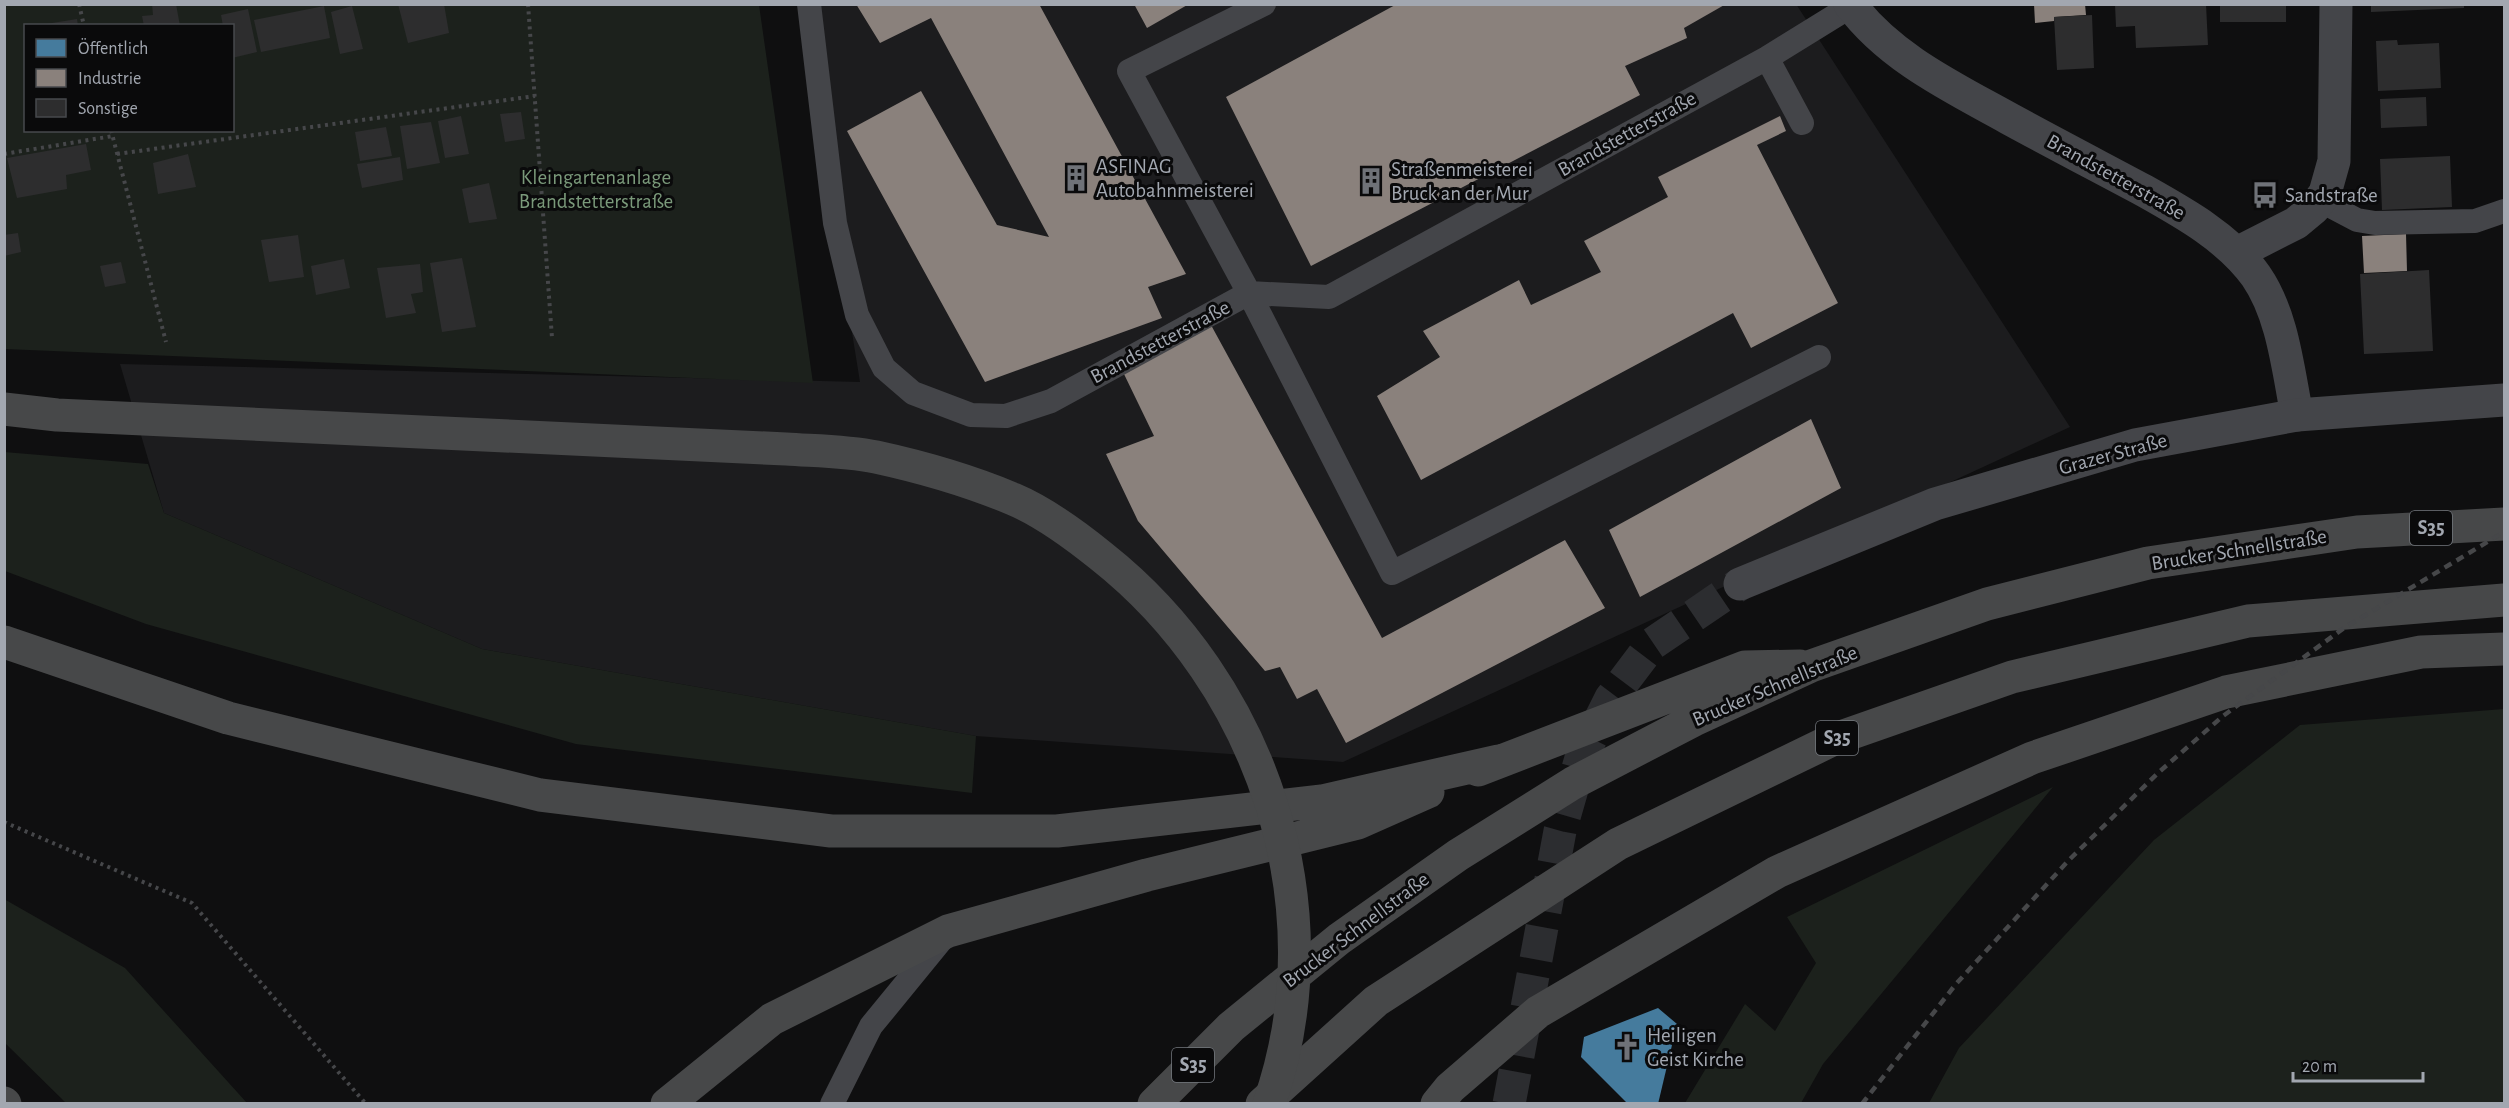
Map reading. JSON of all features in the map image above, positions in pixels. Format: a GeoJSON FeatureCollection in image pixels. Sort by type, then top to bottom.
{"type":"FeatureCollection","features":[{"type":"Feature","properties":{"kind":"highway"},"geometry":{"type":"LineString","coordinates":[[4,409],[57,415],[808,451],[875,457],[952,477],[1015,500],[1076,536],[1131,579],[1171,621],[1215,678],[1250,743],[1276,815],[1288,869],[1294,930],[1293,998],[1280,1074],[1269,1104]]}},
{"type":"Feature","properties":{"kind":"highway","name":"Brucker Schnellstraße"},"geometry":{"type":"LineString","coordinates":[[1154,1104],[1240,1020],[1339,939],[1458,855],[1573,783],[1695,720],[1811,666],[1987,604],[2148,563],[2357,532],[2505,524]]}},
{"type":"Feature","properties":{"kind":"highway","name":"S35"},"geometry":{"type":"LineString","coordinates":[[1262,1104],[1376,1001],[1617,844],[1832,740],[2012,677],[2248,621],[2505,600]]}},
{"type":"Feature","properties":{"kind":"highway"},"geometry":{"type":"LineString","coordinates":[[4,642],[228,718],[540,795],[831,831],[1057,831],[1322,801],[1498,761]]}},
{"type":"Feature","properties":{"kind":"highway"},"geometry":{"type":"LineString","coordinates":[[1437,1104],[1450,1088],[1538,1012],[1767,878],[2032,758],[2226,692],[2421,652],[2505,649]]}},
{"type":"Feature","properties":{"kind":"highway"},"geometry":{"type":"LineString","coordinates":[[667,1104],[772,1018],[948,931],[1147,875],[1358,823],[1498,761],[1745,667],[1811,666]]}},
{"type":"Feature","properties":{"kind":"street"},"geometry":{"type":"LineString","coordinates":[[2237,253],[2296,223],[2319,200],[2331,177],[2334,161],[2336,4]]}},
{"type":"Feature","properties":{"kind":"street","name":"Brandstetterstraße"},"geometry":{"type":"LineString","coordinates":[[1851,5],[1889,45],[1928,73],[2157,198],[2210,231],[2237,253],[2257,278],[2273,312],[2297,416]]}},
{"type":"Feature","properties":{"kind":"street","name":"Grazer Straße"},"geometry":{"type":"LineString","coordinates":[[1740,584],[1935,504],[2135,445],[2297,416],[2505,400]]}},
{"type":"Feature","properties":{"kind":"lane","name":"Brandstetterstraße"},"geometry":{"type":"LineString","coordinates":[[809,4],[835,223],[857,315],[884,368],[913,393],[971,415],[1006,416],[1051,401],[1249,294],[1329,297],[1767,58],[1851,5]]}},
{"type":"Feature","properties":{"kind":"lane"},"geometry":{"type":"LineString","coordinates":[[1264,4],[1129,71],[1249,294],[1392,573],[1819,357]]}},
{"type":"Feature","properties":{"kind":"lane"},"geometry":{"type":"LineString","coordinates":[[1767,58],[1802,123]]}},
{"type":"Feature","properties":{"kind":"lane"},"geometry":{"type":"LineString","coordinates":[[2319,200],[2357,220],[2375,223],[2475,221],[2505,211]]}},
{"type":"Feature","properties":{"kind":"lane"},"geometry":{"type":"LineString","coordinates":[[832,1104],[871,1026],[948,931]]}},
{"type":"Feature","properties":{"kind":"path"},"geometry":{"type":"LineString","coordinates":[[79,4],[84,24]]}},
{"type":"Feature","properties":{"kind":"path"},"geometry":{"type":"LineString","coordinates":[[528,4],[552,338]]}},
{"type":"Feature","properties":{"kind":"path"},"geometry":{"type":"LineString","coordinates":[[117,154],[535,96]]}},
{"type":"Feature","properties":{"kind":"path"},"geometry":{"type":"LineString","coordinates":[[4,154],[112,133],[166,342]]}},
{"type":"Feature","properties":{"kind":"path"},"geometry":{"type":"LineString","coordinates":[[4,822],[192,903],[366,1104]]}},
{"type":"Feature","properties":{"kind":"shaded area"},"geometry":{"type":"Polygon","coordinates":[[[1796,4],[2070,427],[1343,762],[976,736],[482,649],[164,513],[120,364],[860,382],[799,5],[1796,4]]]}},
{"type":"Feature","properties":{"kind":"green space","name":"Kleingartenanlage Brandstetterstraße"},"geometry":{"type":"Polygon","coordinates":[[[5,5],[759,5],[813,383],[5,349],[5,5]]]}},
{"type":"Feature","properties":{"kind":"green space"},"geometry":{"type":"Polygon","coordinates":[[[4,452],[148,464],[164,513],[482,649],[976,736],[972,793],[576,744],[146,624],[5,571],[4,452]]]}},
{"type":"Feature","properties":{"kind":"green space"},"geometry":{"type":"Polygon","coordinates":[[[2504,709],[2504,1103],[1929,1103],[1959,1048],[2154,840],[2300,725],[2504,709]]]}},
{"type":"Feature","properties":{"kind":"green space"},"geometry":{"type":"Polygon","coordinates":[[[2053,787],[1823,1064],[1801,1103],[1685,1103],[1745,1004],[1775,1031],[1816,963],[1787,917],[2053,787]]]}},
{"type":"Feature","properties":{"kind":"green space"},"geometry":{"type":"Polygon","coordinates":[[[4,899],[125,968],[247,1103],[66,1103],[5,1043],[4,899]]]}},
{"type":"Feature","properties":{"kind":"building: Öffentlich","name":"Heiligen Geist Kirche"},"geometry":{"type":"Polygon","coordinates":[[[1658,1008],[1677,1024],[1658,1104],[1628,1104],[1581,1057],[1584,1037],[1658,1008]]]}},
{"type":"Feature","properties":{"kind":"building: Industrie","name":"ASFINAG Autobahnmeisterei"},"geometry":{"type":"Polygon","coordinates":[[[856,4],[1039,4],[1186,274],[1148,287],[1162,318],[985,382],[847,131],[921,91],[997,225],[1049,237],[931,18],[880,43],[856,4]]]}},
{"type":"Feature","properties":{"kind":"building: Industrie"},"geometry":{"type":"Polygon","coordinates":[[[1134,4],[1189,4],[1147,28],[1134,4]]]}},
{"type":"Feature","properties":{"kind":"building: Industrie","name":"Straßenmeisterei Bruck an der Mur"},"geometry":{"type":"Polygon","coordinates":[[[1397,4],[1726,4],[1684,28],[1687,38],[1625,66],[1640,95],[1311,266],[1226,97],[1397,4]]]}},
{"type":"Feature","properties":{"kind":"building: Industrie"},"geometry":{"type":"Polygon","coordinates":[[[2034,4],[2085,4],[2086,15],[2054,17],[2054,21],[2035,23],[2034,4]]]}},
{"type":"Feature","properties":{"kind":"building: Industrie"},"geometry":{"type":"Polygon","coordinates":[[[1780,116],[1786,131],[1757,145],[1838,303],[1751,348],[1733,313],[1421,480],[1377,396],[1440,357],[1423,331],[1519,280],[1531,305],[1601,272],[1584,241],[1668,197],[1658,177],[1780,116]]]}},
{"type":"Feature","properties":{"kind":"building: Industrie"},"geometry":{"type":"Polygon","coordinates":[[[2406,234],[2407,271],[2364,273],[2362,236],[2406,234]]]}},
{"type":"Feature","properties":{"kind":"building: Industrie"},"geometry":{"type":"Polygon","coordinates":[[[1211,325],[1382,638],[1565,540],[1605,608],[1346,743],[1317,689],[1297,699],[1280,667],[1265,671],[1138,521],[1106,454],[1154,436],[1123,372],[1211,325]]]}},
{"type":"Feature","properties":{"kind":"building: Industrie"},"geometry":{"type":"Polygon","coordinates":[[[1811,419],[1841,488],[1640,597],[1609,530],[1811,419]]]}},
{"type":"Feature","properties":{"kind":"building: Sonstige"},"geometry":{"type":"Polygon","coordinates":[[[152,4],[176,4],[180,24],[144,24],[142,16],[153,15],[152,4]]]}},
{"type":"Feature","properties":{"kind":"building: Sonstige"},"geometry":{"type":"Polygon","coordinates":[[[398,4],[444,4],[449,33],[408,43],[398,4]]]}},
{"type":"Feature","properties":{"kind":"building: Sonstige"},"geometry":{"type":"Polygon","coordinates":[[[2115,4],[2206,4],[2208,45],[2136,48],[2135,26],[2116,27],[2115,4]]]}},
{"type":"Feature","properties":{"kind":"building: Sonstige"},"geometry":{"type":"Polygon","coordinates":[[[2220,4],[2286,4],[2286,22],[2220,22],[2220,4]]]}},
{"type":"Feature","properties":{"kind":"building: Sonstige"},"geometry":{"type":"Polygon","coordinates":[[[2371,4],[2464,4],[2464,8],[2371,12],[2371,4]]]}},
{"type":"Feature","properties":{"kind":"building: Sonstige"},"geometry":{"type":"Polygon","coordinates":[[[324,6],[330,38],[261,52],[254,20],[324,6]]]}},
{"type":"Feature","properties":{"kind":"building: Sonstige"},"geometry":{"type":"Polygon","coordinates":[[[352,6],[363,49],[340,54],[331,12],[352,6]]]}},
{"type":"Feature","properties":{"kind":"building: Sonstige"},"geometry":{"type":"Polygon","coordinates":[[[248,9],[257,52],[234,58],[234,24],[223,24],[221,15],[248,9]]]}},
{"type":"Feature","properties":{"kind":"building: Sonstige"},"geometry":{"type":"Polygon","coordinates":[[[2092,15],[2094,68],[2057,70],[2054,17],[2092,15]]]}},
{"type":"Feature","properties":{"kind":"building: Sonstige"},"geometry":{"type":"Polygon","coordinates":[[[77,19],[78,24],[46,24],[77,19]]]}},
{"type":"Feature","properties":{"kind":"building: Sonstige"},"geometry":{"type":"Polygon","coordinates":[[[2397,40],[2398,45],[2439,43],[2441,88],[2378,91],[2376,41],[2397,40]]]}},
{"type":"Feature","properties":{"kind":"building: Sonstige"},"geometry":{"type":"Polygon","coordinates":[[[2426,97],[2427,126],[2381,128],[2380,99],[2426,97]]]}},
{"type":"Feature","properties":{"kind":"building: Sonstige"},"geometry":{"type":"Polygon","coordinates":[[[521,112],[525,139],[505,142],[500,114],[521,112]]]}},
{"type":"Feature","properties":{"kind":"building: Sonstige"},"geometry":{"type":"Polygon","coordinates":[[[461,116],[469,154],[445,158],[438,121],[461,116]]]}},
{"type":"Feature","properties":{"kind":"building: Sonstige"},"geometry":{"type":"Polygon","coordinates":[[[431,122],[440,163],[407,169],[400,126],[431,122]]]}},
{"type":"Feature","properties":{"kind":"building: Sonstige"},"geometry":{"type":"Polygon","coordinates":[[[386,127],[392,156],[360,161],[355,132],[386,127]]]}},
{"type":"Feature","properties":{"kind":"building: Sonstige"},"geometry":{"type":"Polygon","coordinates":[[[86,144],[91,170],[66,175],[67,189],[17,198],[7,158],[86,144]]]}},
{"type":"Feature","properties":{"kind":"building: Sonstige"},"geometry":{"type":"Polygon","coordinates":[[[188,154],[196,187],[158,194],[153,163],[188,154]]]}},
{"type":"Feature","properties":{"kind":"building: Sonstige"},"geometry":{"type":"Polygon","coordinates":[[[2450,156],[2452,207],[2382,210],[2380,159],[2450,156]]]}},
{"type":"Feature","properties":{"kind":"building: Sonstige"},"geometry":{"type":"Polygon","coordinates":[[[400,157],[403,180],[362,188],[357,164],[400,157]]]}},
{"type":"Feature","properties":{"kind":"building: Sonstige"},"geometry":{"type":"Polygon","coordinates":[[[489,183],[497,219],[469,223],[462,189],[489,183]]]}},
{"type":"Feature","properties":{"kind":"building: Sonstige"},"geometry":{"type":"Polygon","coordinates":[[[18,233],[21,252],[4,256],[4,235],[18,233]]]}},
{"type":"Feature","properties":{"kind":"building: Sonstige"},"geometry":{"type":"Polygon","coordinates":[[[298,235],[304,277],[269,282],[261,240],[298,235]]]}},
{"type":"Feature","properties":{"kind":"building: Sonstige"},"geometry":{"type":"Polygon","coordinates":[[[462,258],[476,327],[442,332],[430,263],[462,258]]]}},
{"type":"Feature","properties":{"kind":"building: Sonstige"},"geometry":{"type":"Polygon","coordinates":[[[344,259],[350,288],[316,295],[311,266],[344,259]]]}},
{"type":"Feature","properties":{"kind":"building: Sonstige"},"geometry":{"type":"Polygon","coordinates":[[[121,262],[126,283],[105,287],[100,266],[121,262]]]}},
{"type":"Feature","properties":{"kind":"building: Sonstige"},"geometry":{"type":"Polygon","coordinates":[[[420,264],[423,292],[411,294],[416,313],[386,318],[377,268],[420,264]]]}},
{"type":"Feature","properties":{"kind":"building: Sonstige"},"geometry":{"type":"Polygon","coordinates":[[[2429,270],[2433,351],[2364,354],[2360,274],[2429,270]]]}},
{"type":"Feature","properties":{"kind":"tunnel"},"geometry":{"type":"LineString","coordinates":[[1509,1104],[1560,831],[1581,758],[1611,698],[1652,644],[1740,584]]}},
{"type":"Feature","properties":{"kind":"railway"},"geometry":{"type":"LineString","coordinates":[[1862,1104],[1956,984],[2068,861],[2158,773],[2223,716],[2344,628],[2504,532]]}},
{"type":"Feature","properties":{"kind":"place","name":"ASFINAG Autobahnmeisterei"},"geometry":{"type":"Point","coordinates":[1076,178]}},
{"type":"Feature","properties":{"kind":"place","name":"Straßenmeisterei Bruck an der Mur"},"geometry":{"type":"Point","coordinates":[1371,181]}},
{"type":"Feature","properties":{"kind":"place","name":"Sandstraße"},"geometry":{"type":"Point","coordinates":[2265,195]}},
{"type":"Feature","properties":{"kind":"place","name":"Heiligen Geist Kirche"},"geometry":{"type":"Point","coordinates":[1627,1047]}}]}
